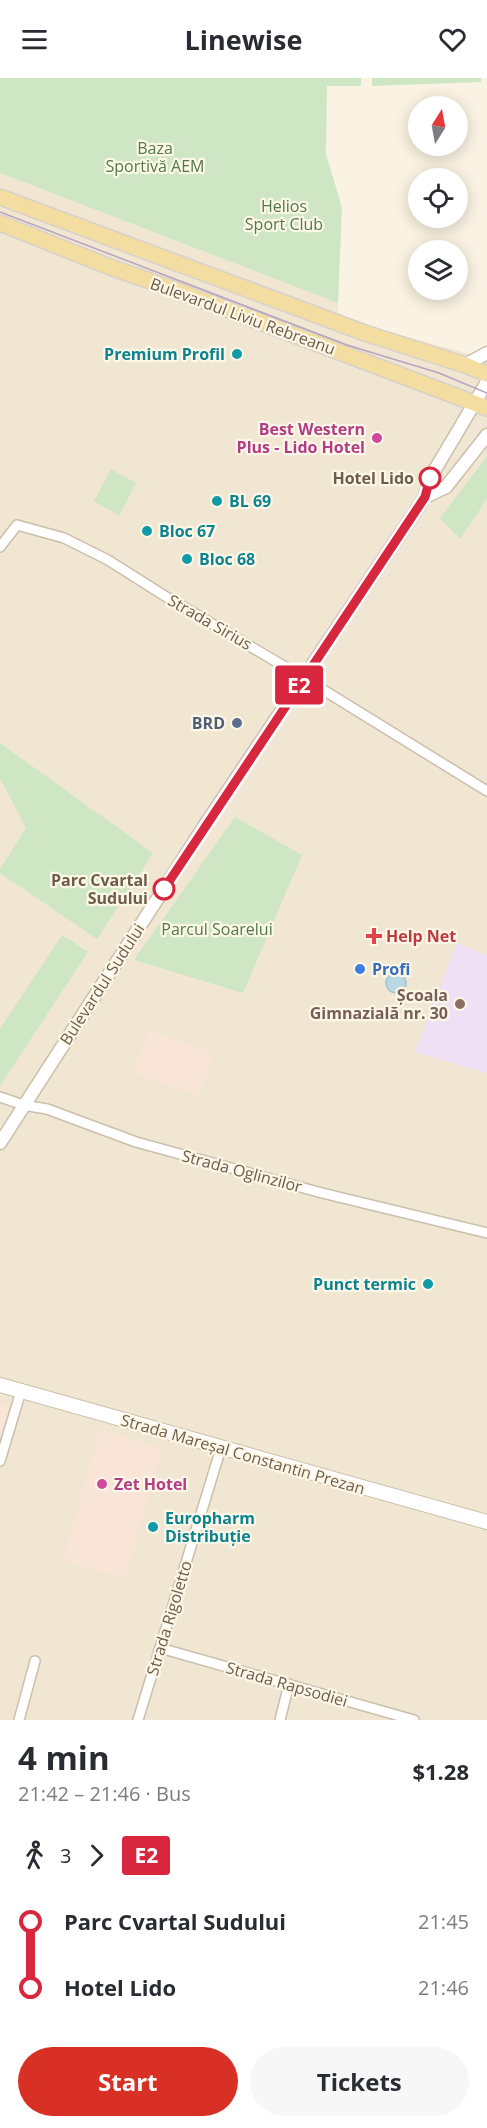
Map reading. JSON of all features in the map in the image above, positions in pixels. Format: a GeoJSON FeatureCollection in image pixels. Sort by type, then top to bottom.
{"type":"FeatureCollection","features":[{"type":"Feature","properties":{"kind":"main road","name":"Bulevardul Liviu Rebreanu"},"geometry":{"type":"LineString","coordinates":[[0,197],[365,333],[487,374]]}},
{"type":"Feature","properties":{"kind":"main road","name":"Bulevardul Liviu Rebreanu"},"geometry":{"type":"LineString","coordinates":[[0,223],[110,267],[480,405]]}},
{"type":"Feature","properties":{"kind":"main road","name":"Strada Mareșal Constantin Prezan"},"geometry":{"type":"LineString","coordinates":[[0,1385],[487,1522]]}},
{"type":"Feature","properties":{"kind":"street"},"geometry":{"type":"LineString","coordinates":[[465,365],[487,353]]}},
{"type":"Feature","properties":{"kind":"street","name":"Bulevardul Sudului"},"geometry":{"type":"LineString","coordinates":[[0,1143],[425,497],[430,478],[480,405],[487,382]]}},
{"type":"Feature","properties":{"kind":"street","name":"Bulevardul Sudului"},"geometry":{"type":"LineString","coordinates":[[425,497],[446,487],[487,435]]}},
{"type":"Feature","properties":{"kind":"street","name":"Strada Sirius"},"geometry":{"type":"LineString","coordinates":[[0,547],[17,525],[64,538],[108,560],[484,789]]}},
{"type":"Feature","properties":{"kind":"street","name":"Strada Oglinzilor"},"geometry":{"type":"LineString","coordinates":[[0,1097],[23,1105],[47,1109],[136,1142],[322,1193],[487,1233]]}},
{"type":"Feature","properties":{"kind":"street"},"geometry":{"type":"LineString","coordinates":[[0,1461],[21,1391]]}},
{"type":"Feature","properties":{"kind":"street","name":"Strada Rigoletto"},"geometry":{"type":"LineString","coordinates":[[138,1720],[220,1448]]}},
{"type":"Feature","properties":{"kind":"street","name":"Strada Rapsodiei"},"geometry":{"type":"LineString","coordinates":[[160,1648],[414,1720]]}},
{"type":"Feature","properties":{"kind":"street"},"geometry":{"type":"LineString","coordinates":[[19,1720],[35,1661]]}},
{"type":"Feature","properties":{"kind":"street"},"geometry":{"type":"LineString","coordinates":[[280,1720],[289,1684]]}},
{"type":"Feature","properties":{"kind":"shaded area"},"geometry":{"type":"Polygon","coordinates":[[[0,173],[338,303],[338,315],[372,327],[487,359],[487,1720],[0,1720],[0,173]]]}},
{"type":"Feature","properties":{"kind":"shaded area","name":"Școala Gimnazială nr. 30"},"geometry":{"type":"Polygon","coordinates":[[[457,943],[487,956],[487,1073],[415,1052],[457,943]]]}},
{"type":"Feature","properties":{"kind":"shaded area"},"geometry":{"type":"Polygon","coordinates":[[[150,1030],[213,1054],[200,1096],[133,1073],[150,1030]]]}},
{"type":"Feature","properties":{"kind":"shaded area"},"geometry":{"type":"Polygon","coordinates":[[[0,1404],[9,1407],[0,1437],[0,1404]]]}},
{"type":"Feature","properties":{"kind":"shaded area"},"geometry":{"type":"Polygon","coordinates":[[[100,1430],[162,1448],[125,1578],[63,1561],[100,1430]]]}},
{"type":"Feature","properties":{"kind":"green space"},"geometry":{"type":"Polygon","coordinates":[[[0,78],[361,78],[361,86],[327,86],[326,154],[342,208],[338,303],[0,173],[0,78]]]}},
{"type":"Feature","properties":{"kind":"green space"},"geometry":{"type":"Polygon","coordinates":[[[372,78],[481,78],[481,82],[372,86],[372,78]]]}},
{"type":"Feature","properties":{"kind":"green space"},"geometry":{"type":"Polygon","coordinates":[[[487,456],[487,499],[460,539],[440,518],[487,456]]]}},
{"type":"Feature","properties":{"kind":"green space"},"geometry":{"type":"Polygon","coordinates":[[[111,469],[136,483],[119,516],[94,501],[111,469]]]}},
{"type":"Feature","properties":{"kind":"green space"},"geometry":{"type":"Polygon","coordinates":[[[0,743],[153,853],[97,939],[0,873],[0,869],[26,828],[0,778],[0,743]]]}},
{"type":"Feature","properties":{"kind":"green space","name":"Parcul Soarelui"},"geometry":{"type":"Polygon","coordinates":[[[235,817],[302,855],[243,993],[134,960],[235,817]]]}},
{"type":"Feature","properties":{"kind":"green space"},"geometry":{"type":"Polygon","coordinates":[[[62,935],[88,952],[0,1086],[0,1029],[62,935]]]}},
{"type":"Feature","properties":{"kind":"water"},"geometry":{"type":"Polygon","coordinates":[[[392,973],[400,973],[406,979],[406,987],[400,993],[392,993],[386,987],[386,979],[392,973]]]}},
{"type":"Feature","properties":{"kind":"tram line"},"geometry":{"type":"LineString","coordinates":[[0,212],[347,345],[439,373],[487,393]]}},
{"type":"Feature","properties":{"kind":"bus line","name":"E2"},"geometry":{"type":"LineString","coordinates":[[164,889],[425,497],[430,478]]}},
{"type":"Feature","properties":{"kind":"place","name":"Premium Profil"},"geometry":{"type":"Point","coordinates":[237,354]}},
{"type":"Feature","properties":{"kind":"place","name":"Best Western Plus - Lido Hotel"},"geometry":{"type":"Point","coordinates":[377,438]}},
{"type":"Feature","properties":{"kind":"place","name":"Hotel Lido"},"geometry":{"type":"Point","coordinates":[430,478]}},
{"type":"Feature","properties":{"kind":"place","name":"BL 69"},"geometry":{"type":"Point","coordinates":[217,501]}},
{"type":"Feature","properties":{"kind":"place","name":"Bloc 67"},"geometry":{"type":"Point","coordinates":[147,531]}},
{"type":"Feature","properties":{"kind":"place","name":"Bloc 68"},"geometry":{"type":"Point","coordinates":[187,559]}},
{"type":"Feature","properties":{"kind":"place","name":"BRD"},"geometry":{"type":"Point","coordinates":[237,723]}},
{"type":"Feature","properties":{"kind":"place","name":"Parc Cvartal Sudului"},"geometry":{"type":"Point","coordinates":[164,889]}},
{"type":"Feature","properties":{"kind":"place","name":"Help Net"},"geometry":{"type":"Point","coordinates":[374,936]}},
{"type":"Feature","properties":{"kind":"place","name":"Profi"},"geometry":{"type":"Point","coordinates":[360,969]}},
{"type":"Feature","properties":{"kind":"place","name":"Școala Gimnazială nr. 30"},"geometry":{"type":"Point","coordinates":[460,1004]}},
{"type":"Feature","properties":{"kind":"place","name":"Punct termic"},"geometry":{"type":"Point","coordinates":[428,1284]}},
{"type":"Feature","properties":{"kind":"place","name":"Zet Hotel"},"geometry":{"type":"Point","coordinates":[102,1484]}},
{"type":"Feature","properties":{"kind":"place","name":"Europharm Distribuție"},"geometry":{"type":"Point","coordinates":[153,1527]}},
{"type":"Feature","properties":{"kind":"park label","name":"Baza Sportivă AEM"},"geometry":{"type":"Point","coordinates":[155,157]}},
{"type":"Feature","properties":{"kind":"park label","name":"Helios Sport Club"},"geometry":{"type":"Point","coordinates":[284,215]}}]}
